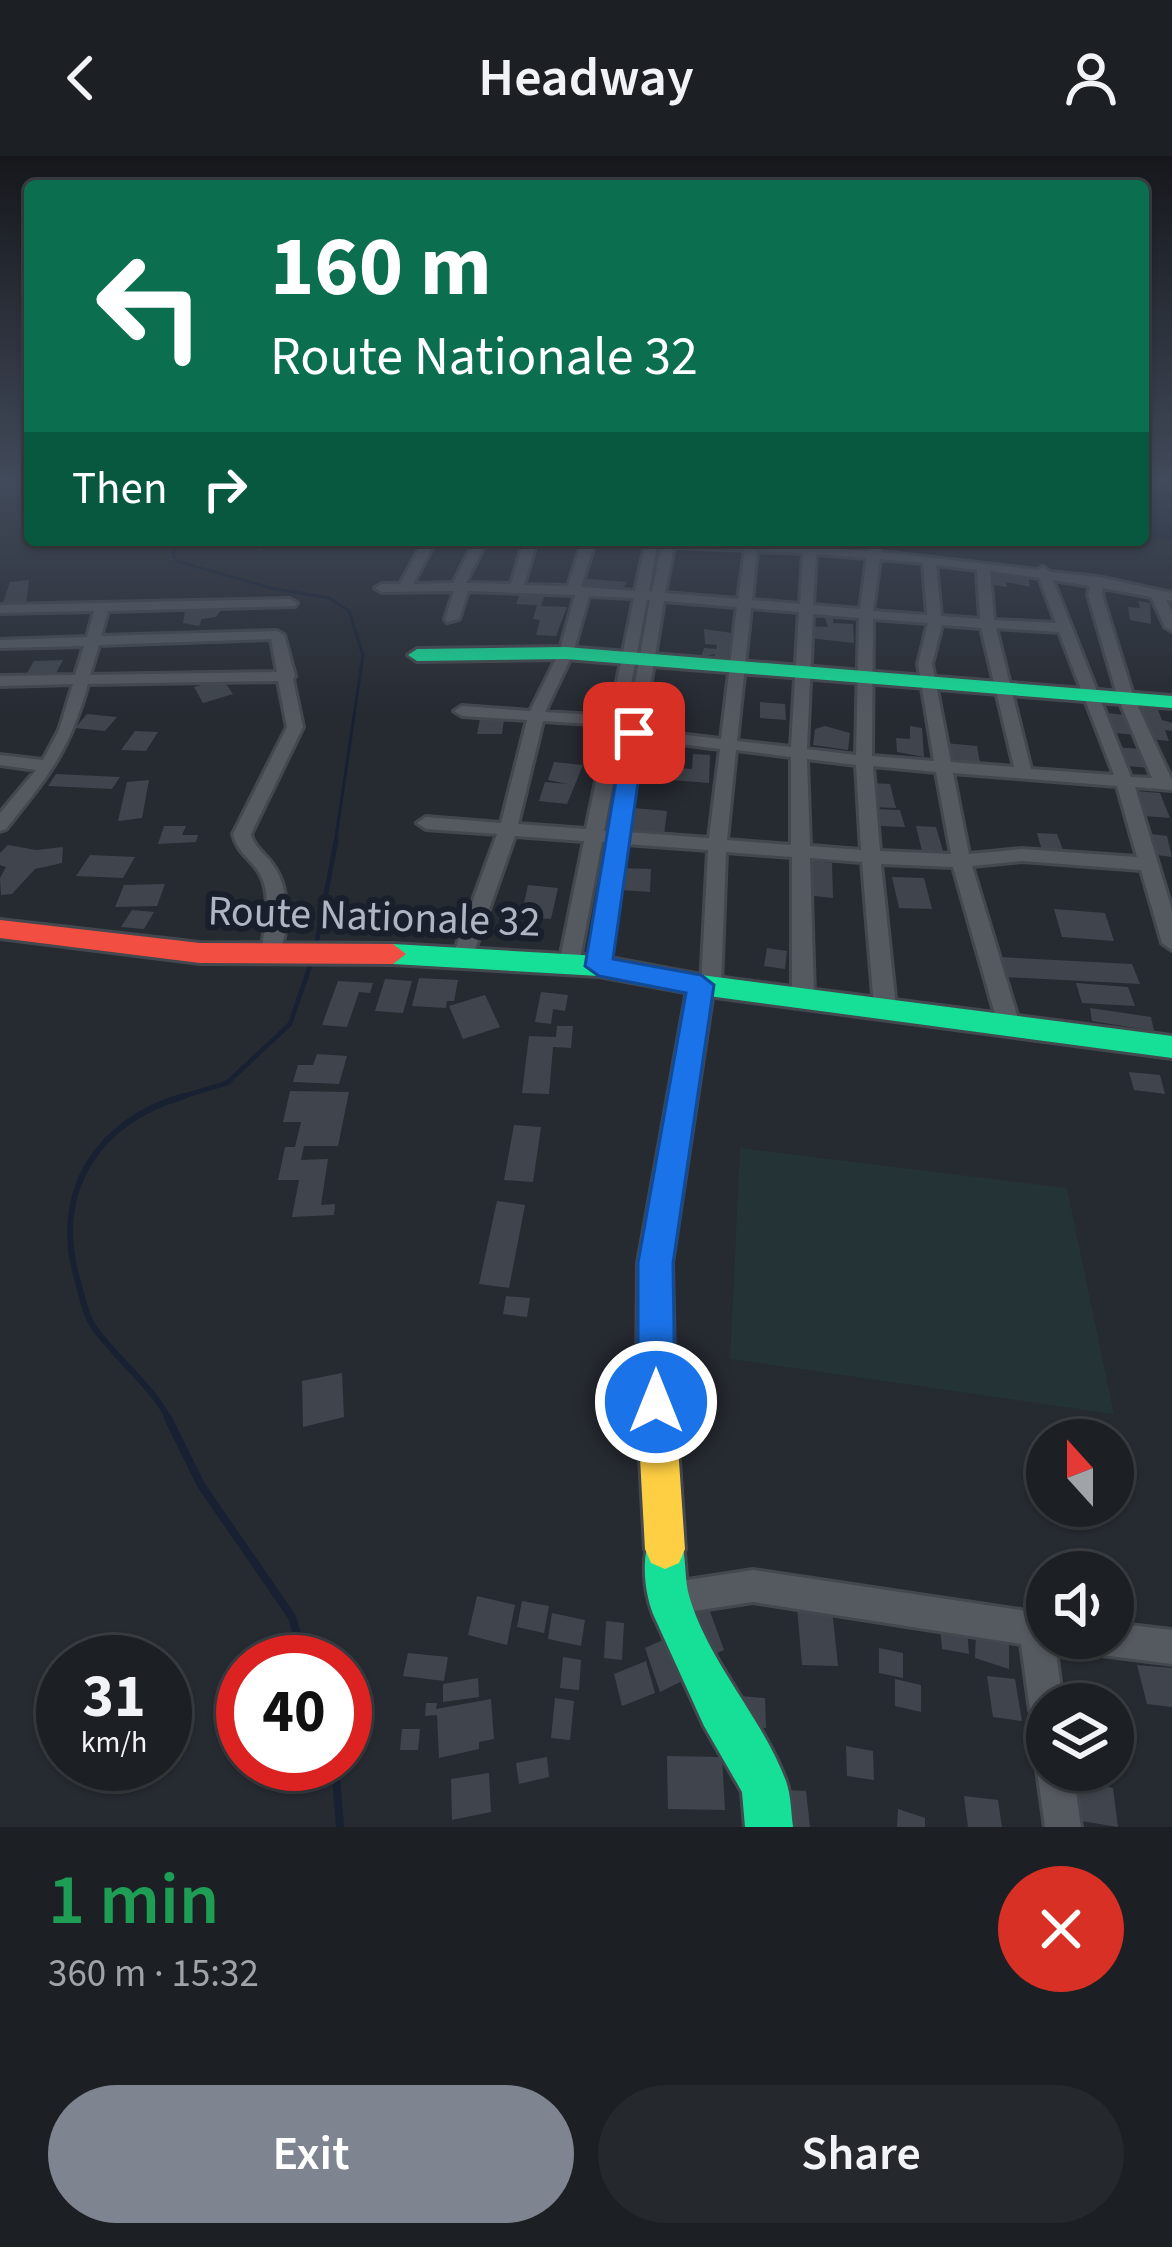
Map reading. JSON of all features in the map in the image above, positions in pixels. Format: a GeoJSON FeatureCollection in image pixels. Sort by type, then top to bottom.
{"type":"FeatureCollection","features":[{"type":"Feature","properties":{"kind":"street"},"geometry":{"type":"LineString","coordinates":[[405,587],[418,562]]}},
{"type":"Feature","properties":{"kind":"street"},"geometry":{"type":"LineString","coordinates":[[452,619],[471,562]]}},
{"type":"Feature","properties":{"kind":"street"},"geometry":{"type":"LineString","coordinates":[[516,590],[524,562]]}},
{"type":"Feature","properties":{"kind":"street"},"geometry":{"type":"LineString","coordinates":[[463,955],[508,829],[537,713],[566,653],[584,562]]}},
{"type":"Feature","properties":{"kind":"street"},"geometry":{"type":"LineString","coordinates":[[599,966],[634,733],[640,596],[653,562]]}},
{"type":"Feature","properties":{"kind":"street"},"geometry":{"type":"LineString","coordinates":[[569,964],[614,726],[661,598],[660,562]]}},
{"type":"Feature","properties":{"kind":"street"},"geometry":{"type":"LineString","coordinates":[[751,562],[735,668],[706,986],[656,1263],[656,1402],[668,1599],[720,1710],[765,1786],[769,1827]]}},
{"type":"Feature","properties":{"kind":"street"},"geometry":{"type":"LineString","coordinates":[[803,996],[800,672],[810,562]]}},
{"type":"Feature","properties":{"kind":"street"},"geometry":{"type":"LineString","coordinates":[[873,562],[865,680],[866,761],[885,1007]]}},
{"type":"Feature","properties":{"kind":"street"},"geometry":{"type":"LineString","coordinates":[[929,562],[935,623],[925,664],[942,766],[961,861],[1009,1024]]}},
{"type":"Feature","properties":{"kind":"street"},"geometry":{"type":"LineString","coordinates":[[940,562],[1043,571],[1164,595],[1172,627]]}},
{"type":"Feature","properties":{"kind":"street"},"geometry":{"type":"LineString","coordinates":[[983,566],[983,595],[1024,772]]}},
{"type":"Feature","properties":{"kind":"street"},"geometry":{"type":"LineString","coordinates":[[1043,571],[1124,780],[1172,943]]}},
{"type":"Feature","properties":{"kind":"street"},"geometry":{"type":"LineString","coordinates":[[1098,581],[1095,595],[1126,698],[1168,785]]}},
{"type":"Feature","properties":{"kind":"street"},"geometry":{"type":"LineString","coordinates":[[382,588],[578,591],[935,623],[1067,628]]}},
{"type":"Feature","properties":{"kind":"street"},"geometry":{"type":"LineString","coordinates":[[0,609],[290,603]]}},
{"type":"Feature","properties":{"kind":"street"},"geometry":{"type":"LineString","coordinates":[[176,679],[182,606]]}},
{"type":"Feature","properties":{"kind":"street"},"geometry":{"type":"LineString","coordinates":[[0,825],[48,766],[67,730],[102,608]]}},
{"type":"Feature","properties":{"kind":"street"},"geometry":{"type":"LineString","coordinates":[[283,953],[274,880],[269,867],[244,848],[242,834],[295,728],[288,676],[277,634],[9,643],[0,679],[288,676]]}},
{"type":"Feature","properties":{"kind":"street"},"geometry":{"type":"LineString","coordinates":[[417,656],[566,653],[1172,701]]}},
{"type":"Feature","properties":{"kind":"street"},"geometry":{"type":"LineString","coordinates":[[462,711],[537,713],[634,733],[866,761],[1168,785]]}},
{"type":"Feature","properties":{"kind":"street"},"geometry":{"type":"LineString","coordinates":[[0,760],[48,766]]}},
{"type":"Feature","properties":{"kind":"street"},"geometry":{"type":"LineString","coordinates":[[426,823],[873,857],[961,861],[1022,855],[1148,864]]}},
{"type":"Feature","properties":{"kind":"street","name":"Route Nationale 32"},"geometry":{"type":"LineString","coordinates":[[0,929],[200,952],[463,955],[599,966],[706,986],[1172,1047]]}},
{"type":"Feature","properties":{"kind":"street"},"geometry":{"type":"LineString","coordinates":[[668,1599],[753,1586],[1026,1628]]}},
{"type":"Feature","properties":{"kind":"street"},"geometry":{"type":"LineString","coordinates":[[1134,1642],[1172,1647]]}},
{"type":"Feature","properties":{"kind":"street"},"geometry":{"type":"LineString","coordinates":[[1058,1791],[1063,1827]]}},
{"type":"Feature","properties":{"kind":"shaded area"},"geometry":{"type":"Polygon","coordinates":[[[740,1148],[1067,1188],[1114,1414],[730,1359],[740,1148]]]}},
{"type":"Feature","properties":{"kind":"building"},"geometry":{"type":"Polygon","coordinates":[[[986,571],[1028,576],[1030,587],[1006,582],[1007,587],[993,585],[986,571]]]}},
{"type":"Feature","properties":{"kind":"building"},"geometry":{"type":"Polygon","coordinates":[[[577,578],[627,582],[620,593],[573,589],[577,578]]]}},
{"type":"Feature","properties":{"kind":"building"},"geometry":{"type":"Polygon","coordinates":[[[29,580],[26,605],[1,608],[10,582],[29,580]]]}},
{"type":"Feature","properties":{"kind":"building"},"geometry":{"type":"Polygon","coordinates":[[[520,593],[545,594],[541,606],[567,607],[556,636],[536,635],[537,605],[516,604],[520,593]]]}},
{"type":"Feature","properties":{"kind":"building"},"geometry":{"type":"Polygon","coordinates":[[[1138,601],[1150,603],[1151,624],[1130,620],[1128,607],[1140,608],[1138,601]]]}},
{"type":"Feature","properties":{"kind":"building"},"geometry":{"type":"Polygon","coordinates":[[[224,606],[199,626],[183,623],[185,611],[224,606]]]}},
{"type":"Feature","properties":{"kind":"building"},"geometry":{"type":"Polygon","coordinates":[[[823,613],[834,614],[833,623],[853,624],[854,643],[809,638],[810,626],[828,627],[823,613]]]}},
{"type":"Feature","properties":{"kind":"building"},"geometry":{"type":"Polygon","coordinates":[[[704,629],[732,633],[727,663],[713,662],[715,654],[701,657],[704,648],[716,649],[717,645],[705,644],[704,629]]]}},
{"type":"Feature","properties":{"kind":"building"},"geometry":{"type":"Polygon","coordinates":[[[63,660],[54,677],[24,678],[34,661],[63,660]]]}},
{"type":"Feature","properties":{"kind":"building"},"geometry":{"type":"Polygon","coordinates":[[[224,681],[233,694],[203,703],[194,687],[224,681]]]}},
{"type":"Feature","properties":{"kind":"building"},"geometry":{"type":"Polygon","coordinates":[[[1131,701],[1155,702],[1162,720],[1172,723],[1172,731],[1165,730],[1169,741],[1149,739],[1131,701]]]}},
{"type":"Feature","properties":{"kind":"building"},"geometry":{"type":"Polygon","coordinates":[[[760,702],[785,704],[786,720],[760,718],[760,702]]]}},
{"type":"Feature","properties":{"kind":"building"},"geometry":{"type":"Polygon","coordinates":[[[1098,712],[1125,715],[1136,735],[1104,732],[1098,712]]]}},
{"type":"Feature","properties":{"kind":"building"},"geometry":{"type":"Polygon","coordinates":[[[481,713],[505,713],[502,734],[477,734],[481,713]]]}},
{"type":"Feature","properties":{"kind":"building"},"geometry":{"type":"Polygon","coordinates":[[[87,714],[117,717],[105,731],[75,728],[87,714]]]}},
{"type":"Feature","properties":{"kind":"building"},"geometry":{"type":"Polygon","coordinates":[[[825,726],[850,733],[848,750],[813,745],[815,729],[825,726]]]}},
{"type":"Feature","properties":{"kind":"building"},"geometry":{"type":"Polygon","coordinates":[[[910,726],[922,728],[924,757],[897,752],[896,738],[910,739],[910,726]]]}},
{"type":"Feature","properties":{"kind":"building"},"geometry":{"type":"Polygon","coordinates":[[[135,731],[158,732],[146,751],[121,750],[135,731]]]}},
{"type":"Feature","properties":{"kind":"building"},"geometry":{"type":"Polygon","coordinates":[[[945,743],[977,746],[980,763],[948,760],[945,743]]]}},
{"type":"Feature","properties":{"kind":"building"},"geometry":{"type":"Polygon","coordinates":[[[1113,747],[1142,749],[1150,768],[1127,766],[1113,747]]]}},
{"type":"Feature","properties":{"kind":"building"},"geometry":{"type":"Polygon","coordinates":[[[693,754],[710,755],[709,783],[658,779],[660,762],[666,767],[692,769],[693,754]]]}},
{"type":"Feature","properties":{"kind":"building"},"geometry":{"type":"Polygon","coordinates":[[[554,762],[583,765],[567,804],[539,801],[545,782],[568,784],[548,780],[554,762]]]}},
{"type":"Feature","properties":{"kind":"building"},"geometry":{"type":"Polygon","coordinates":[[[56,774],[120,777],[112,789],[48,786],[56,774]]]}},
{"type":"Feature","properties":{"kind":"building"},"geometry":{"type":"Polygon","coordinates":[[[149,780],[142,818],[118,821],[127,782],[149,780]]]}},
{"type":"Feature","properties":{"kind":"building"},"geometry":{"type":"Polygon","coordinates":[[[868,783],[890,784],[896,808],[873,807],[868,783]]]}},
{"type":"Feature","properties":{"kind":"building"},"geometry":{"type":"Polygon","coordinates":[[[1135,791],[1160,793],[1170,818],[1145,816],[1135,791]]]}},
{"type":"Feature","properties":{"kind":"building"},"geometry":{"type":"Polygon","coordinates":[[[634,808],[667,811],[664,835],[630,832],[634,808]]]}},
{"type":"Feature","properties":{"kind":"building"},"geometry":{"type":"Polygon","coordinates":[[[876,809],[900,810],[905,827],[880,826],[876,809]]]}},
{"type":"Feature","properties":{"kind":"building"},"geometry":{"type":"Polygon","coordinates":[[[164,826],[186,826],[182,835],[198,835],[196,842],[158,844],[164,826]]]}},
{"type":"Feature","properties":{"kind":"building"},"geometry":{"type":"Polygon","coordinates":[[[916,826],[936,827],[943,851],[922,851],[916,826]]]}},
{"type":"Feature","properties":{"kind":"building"},"geometry":{"type":"Polygon","coordinates":[[[1037,833],[1057,834],[1065,855],[1043,854],[1037,833]]]}},
{"type":"Feature","properties":{"kind":"building"},"geometry":{"type":"Polygon","coordinates":[[[1143,833],[1167,836],[1172,857],[1149,854],[1143,833]]]}},
{"type":"Feature","properties":{"kind":"building"},"geometry":{"type":"Polygon","coordinates":[[[8,845],[36,850],[63,847],[62,863],[35,869],[12,894],[1,895],[0,878],[6,867],[0,865],[0,853],[8,845]]]}},
{"type":"Feature","properties":{"kind":"building"},"geometry":{"type":"Polygon","coordinates":[[[90,855],[135,857],[123,878],[76,876],[90,855]]]}},
{"type":"Feature","properties":{"kind":"building"},"geometry":{"type":"Polygon","coordinates":[[[805,860],[832,863],[833,898],[804,895],[805,860]]]}},
{"type":"Feature","properties":{"kind":"building"},"geometry":{"type":"Polygon","coordinates":[[[620,868],[651,869],[650,892],[619,890],[620,868]]]}},
{"type":"Feature","properties":{"kind":"building"},"geometry":{"type":"Polygon","coordinates":[[[892,877],[924,878],[932,909],[899,908],[892,877]]]}},
{"type":"Feature","properties":{"kind":"building"},"geometry":{"type":"Polygon","coordinates":[[[165,884],[157,906],[115,907],[124,885],[165,884]]]}},
{"type":"Feature","properties":{"kind":"building"},"geometry":{"type":"Polygon","coordinates":[[[528,885],[558,888],[551,919],[521,917],[528,885]]]}},
{"type":"Feature","properties":{"kind":"building"},"geometry":{"type":"Polygon","coordinates":[[[1054,909],[1105,913],[1114,941],[1062,937],[1054,909]]]}},
{"type":"Feature","properties":{"kind":"building"},"geometry":{"type":"Polygon","coordinates":[[[132,910],[154,912],[144,929],[121,927],[132,910]]]}},
{"type":"Feature","properties":{"kind":"building"},"geometry":{"type":"Polygon","coordinates":[[[767,948],[787,951],[785,969],[764,966],[767,948]]]}},
{"type":"Feature","properties":{"kind":"building"},"geometry":{"type":"Polygon","coordinates":[[[999,957],[1132,964],[1140,984],[1004,977],[999,957]]]}},
{"type":"Feature","properties":{"kind":"building"},"geometry":{"type":"Polygon","coordinates":[[[419,978],[458,980],[454,1001],[447,1001],[446,1008],[412,1006],[419,978]]]}},
{"type":"Feature","properties":{"kind":"building"},"geometry":{"type":"Polygon","coordinates":[[[385,979],[412,981],[403,1013],[375,1011],[385,979]]]}},
{"type":"Feature","properties":{"kind":"building"},"geometry":{"type":"Polygon","coordinates":[[[338,981],[373,983],[370,993],[359,992],[347,1027],[322,1025],[338,981]]]}},
{"type":"Feature","properties":{"kind":"building"},"geometry":{"type":"Polygon","coordinates":[[[1076,983],[1128,987],[1135,1006],[1082,1003],[1076,983]]]}},
{"type":"Feature","properties":{"kind":"building"},"geometry":{"type":"Polygon","coordinates":[[[541,992],[568,995],[565,1011],[553,1009],[551,1024],[535,1022],[541,992]]]}},
{"type":"Feature","properties":{"kind":"building"},"geometry":{"type":"Polygon","coordinates":[[[485,995],[500,1027],[463,1039],[449,1006],[485,995]]]}},
{"type":"Feature","properties":{"kind":"building"},"geometry":{"type":"Polygon","coordinates":[[[1090,1008],[1151,1017],[1154,1031],[1092,1021],[1090,1008]]]}},
{"type":"Feature","properties":{"kind":"building"},"geometry":{"type":"Polygon","coordinates":[[[557,1026],[573,1026],[571,1048],[553,1047],[549,1094],[522,1093],[529,1036],[556,1037],[557,1026]]]}},
{"type":"Feature","properties":{"kind":"building"},"geometry":{"type":"Polygon","coordinates":[[[317,1054],[347,1056],[339,1084],[293,1082],[298,1065],[313,1065],[317,1054]]]}},
{"type":"Feature","properties":{"kind":"building"},"geometry":{"type":"Polygon","coordinates":[[[1129,1072],[1160,1075],[1165,1094],[1134,1090],[1129,1072]]]}},
{"type":"Feature","properties":{"kind":"building"},"geometry":{"type":"Polygon","coordinates":[[[290,1091],[349,1092],[338,1146],[304,1146],[301,1160],[328,1159],[321,1205],[335,1204],[334,1215],[292,1217],[299,1180],[278,1180],[285,1147],[295,1147],[301,1122],[283,1122],[290,1091]]]}},
{"type":"Feature","properties":{"kind":"building"},"geometry":{"type":"Polygon","coordinates":[[[514,1125],[541,1127],[533,1182],[504,1180],[514,1125]]]}},
{"type":"Feature","properties":{"kind":"building"},"geometry":{"type":"Polygon","coordinates":[[[497,1201],[525,1205],[509,1288],[479,1284],[497,1201]]]}},
{"type":"Feature","properties":{"kind":"building"},"geometry":{"type":"Polygon","coordinates":[[[506,1296],[530,1298],[527,1317],[503,1314],[506,1296]]]}},
{"type":"Feature","properties":{"kind":"building"},"geometry":{"type":"Polygon","coordinates":[[[342,1373],[344,1417],[303,1427],[302,1381],[342,1373]]]}},
{"type":"Feature","properties":{"kind":"building"},"geometry":{"type":"Polygon","coordinates":[[[477,1596],[515,1605],[507,1645],[468,1635],[477,1596]]]}},
{"type":"Feature","properties":{"kind":"building"},"geometry":{"type":"Polygon","coordinates":[[[522,1601],[549,1606],[544,1633],[517,1627],[522,1601]]]}},
{"type":"Feature","properties":{"kind":"building"},"geometry":{"type":"Polygon","coordinates":[[[707,1603],[724,1650],[706,1658],[689,1611],[707,1603]]]}},
{"type":"Feature","properties":{"kind":"building"},"geometry":{"type":"Polygon","coordinates":[[[797,1607],[832,1609],[838,1666],[802,1665],[797,1607]]]}},
{"type":"Feature","properties":{"kind":"building"},"geometry":{"type":"Polygon","coordinates":[[[552,1613],[585,1620],[581,1646],[548,1639],[552,1613]]]}},
{"type":"Feature","properties":{"kind":"building"},"geometry":{"type":"Polygon","coordinates":[[[606,1621],[624,1623],[622,1660],[604,1658],[606,1621]]]}},
{"type":"Feature","properties":{"kind":"building"},"geometry":{"type":"Polygon","coordinates":[[[940,1625],[967,1630],[969,1654],[942,1649],[940,1625]]]}},
{"type":"Feature","properties":{"kind":"building"},"geometry":{"type":"Polygon","coordinates":[[[976,1633],[1009,1644],[1009,1669],[975,1658],[976,1633]]]}},
{"type":"Feature","properties":{"kind":"building"},"geometry":{"type":"Polygon","coordinates":[[[667,1638],[682,1681],[660,1692],[645,1648],[667,1638]]]}},
{"type":"Feature","properties":{"kind":"building"},"geometry":{"type":"Polygon","coordinates":[[[879,1648],[903,1653],[903,1678],[879,1673],[879,1648]]]}},
{"type":"Feature","properties":{"kind":"building"},"geometry":{"type":"Polygon","coordinates":[[[408,1653],[448,1657],[444,1681],[403,1676],[408,1653]]]}},
{"type":"Feature","properties":{"kind":"building"},"geometry":{"type":"Polygon","coordinates":[[[563,1657],[581,1660],[579,1690],[560,1688],[563,1657]]]}},
{"type":"Feature","properties":{"kind":"building"},"geometry":{"type":"Polygon","coordinates":[[[646,1661],[655,1693],[622,1706],[614,1674],[646,1661]]]}},
{"type":"Feature","properties":{"kind":"building"},"geometry":{"type":"Polygon","coordinates":[[[1137,1665],[1172,1668],[1172,1707],[1147,1704],[1137,1665]]]}},
{"type":"Feature","properties":{"kind":"building"},"geometry":{"type":"Polygon","coordinates":[[[987,1676],[1015,1679],[1022,1721],[993,1717],[987,1676]]]}},
{"type":"Feature","properties":{"kind":"building"},"geometry":{"type":"Polygon","coordinates":[[[478,1678],[479,1697],[443,1702],[443,1684],[478,1678]]]}},
{"type":"Feature","properties":{"kind":"building"},"geometry":{"type":"Polygon","coordinates":[[[895,1679],[921,1685],[921,1712],[895,1706],[895,1679]]]}},
{"type":"Feature","properties":{"kind":"building"},"geometry":{"type":"Polygon","coordinates":[[[739,1696],[765,1698],[766,1728],[740,1726],[739,1696]]]}},
{"type":"Feature","properties":{"kind":"building"},"geometry":{"type":"Polygon","coordinates":[[[555,1698],[574,1701],[570,1740],[551,1738],[555,1698]]]}},
{"type":"Feature","properties":{"kind":"building"},"geometry":{"type":"Polygon","coordinates":[[[491,1699],[494,1739],[479,1742],[479,1749],[439,1758],[437,1715],[425,1716],[426,1703],[437,1703],[436,1709],[491,1699]]]}},
{"type":"Feature","properties":{"kind":"building"},"geometry":{"type":"Polygon","coordinates":[[[402,1729],[420,1729],[418,1750],[400,1750],[402,1729]]]}},
{"type":"Feature","properties":{"kind":"building"},"geometry":{"type":"Polygon","coordinates":[[[846,1746],[873,1751],[874,1780],[847,1776],[846,1746]]]}},
{"type":"Feature","properties":{"kind":"building"},"geometry":{"type":"Polygon","coordinates":[[[667,1756],[722,1757],[725,1810],[668,1809],[667,1756]]]}},
{"type":"Feature","properties":{"kind":"building"},"geometry":{"type":"Polygon","coordinates":[[[547,1757],[549,1777],[519,1784],[516,1763],[547,1757]]]}},
{"type":"Feature","properties":{"kind":"building"},"geometry":{"type":"Polygon","coordinates":[[[489,1773],[491,1812],[452,1820],[451,1779],[489,1773]]]}},
{"type":"Feature","properties":{"kind":"building"},"geometry":{"type":"Polygon","coordinates":[[[785,1790],[806,1791],[810,1827],[789,1827],[785,1790]]]}},
{"type":"Feature","properties":{"kind":"building"},"geometry":{"type":"Polygon","coordinates":[[[1053,1791],[1113,1791],[1118,1827],[1056,1817],[1053,1791]]]}},
{"type":"Feature","properties":{"kind":"building"},"geometry":{"type":"Polygon","coordinates":[[[964,1796],[998,1800],[1002,1827],[968,1827],[964,1796]]]}},
{"type":"Feature","properties":{"kind":"building"},"geometry":{"type":"Polygon","coordinates":[[[898,1809],[925,1818],[925,1827],[897,1827],[898,1809]]]}},
{"type":"Feature","properties":{"kind":"waterway"},"geometry":{"type":"LineString","coordinates":[[179,562],[271,588],[329,598],[349,611],[363,655],[335,844]]}},
{"type":"Feature","properties":{"kind":"waterway"},"geometry":{"type":"LineString","coordinates":[[316,946],[336,841]]}},
{"type":"Feature","properties":{"kind":"waterway"},"geometry":{"type":"LineString","coordinates":[[174,1099],[227,1083],[290,1024],[311,963]]}},
{"type":"Feature","properties":{"kind":"waterway"},"geometry":{"type":"LineString","coordinates":[[170,1421],[90,1321],[71,1249],[71,1219],[76,1191],[105,1142],[127,1123],[184,1096]]}},
{"type":"Feature","properties":{"kind":"waterway"},"geometry":{"type":"LineString","coordinates":[[168,1418],[201,1485],[292,1617],[297,1635]]}},
{"type":"Feature","properties":{"kind":"waterway"},"geometry":{"type":"LineString","coordinates":[[337,1791],[340,1827]]}},
{"type":"Feature","properties":{"kind":"traffic: fast"},"geometry":{"type":"LineString","coordinates":[[417,655],[566,653],[1172,702]]}},
{"type":"Feature","properties":{"kind":"traffic: fast"},"geometry":{"type":"LineString","coordinates":[[393,954],[599,966],[701,985],[1172,1047]]}},
{"type":"Feature","properties":{"kind":"traffic: fast"},"geometry":{"type":"LineString","coordinates":[[665,1549],[668,1599],[720,1710],[765,1787],[769,1827]]}},
{"type":"Feature","properties":{"kind":"traffic: slow"},"geometry":{"type":"LineString","coordinates":[[665,1549],[656,1403],[655,1263],[701,985]]}},
{"type":"Feature","properties":{"kind":"traffic: jam"},"geometry":{"type":"LineString","coordinates":[[0,929],[200,953],[393,954]]}},
{"type":"Feature","properties":{"kind":"route"},"geometry":{"type":"LineString","coordinates":[[634,733],[599,966],[701,985],[656,1263],[656,1402]]}}]}
